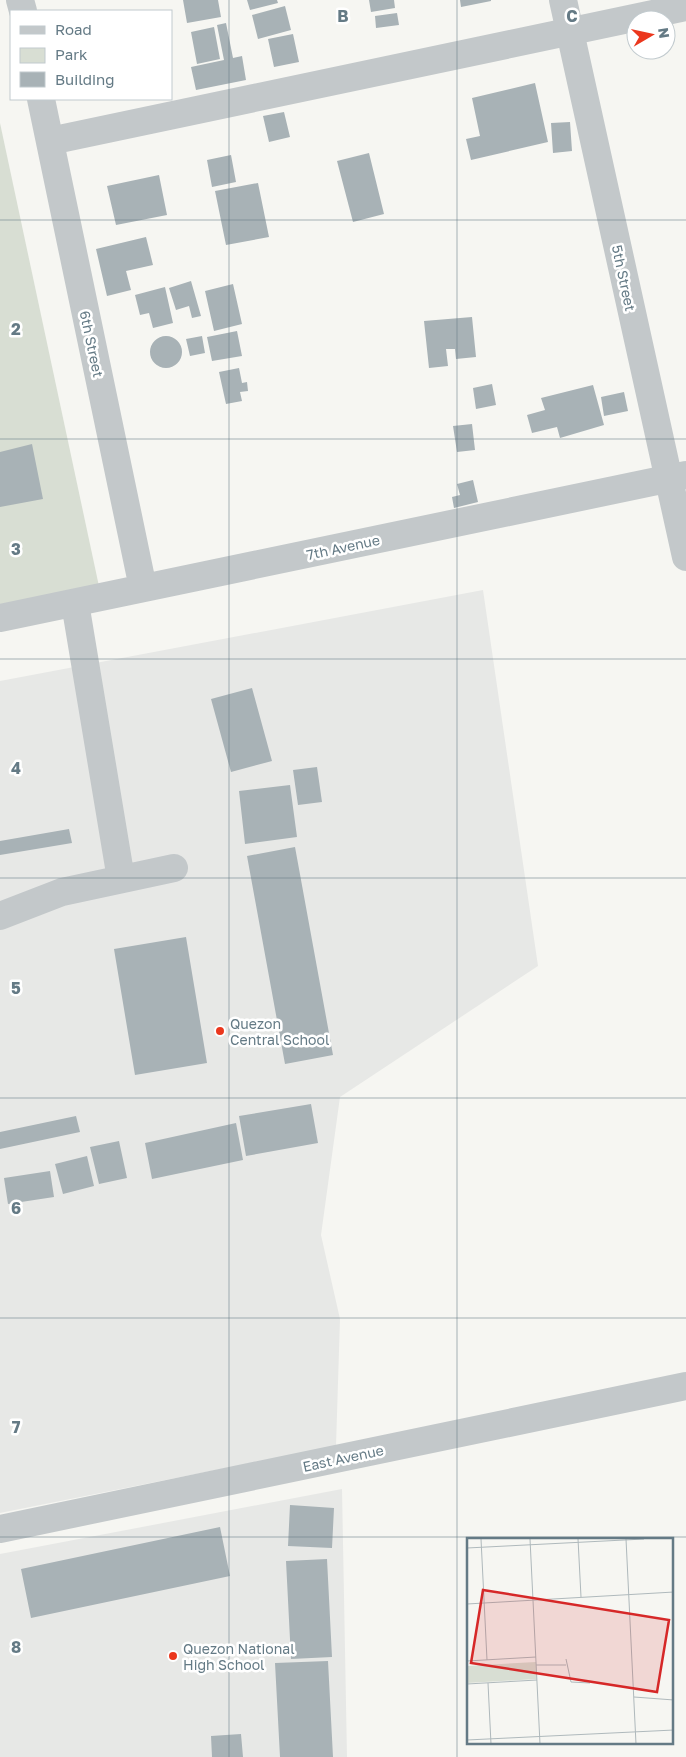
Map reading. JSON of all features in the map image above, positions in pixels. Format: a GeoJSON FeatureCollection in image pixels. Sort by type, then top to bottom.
{"type":"FeatureCollection","features":[{"type":"Feature","properties":{"kind":"street","name":"5th Street"},"geometry":{"type":"LineString","coordinates":[[563,0],[677,477],[686,557]]}},
{"type":"Feature","properties":{"kind":"street"},"geometry":{"type":"LineString","coordinates":[[50,141],[686,7]]}},
{"type":"Feature","properties":{"kind":"street","name":"6th Street"},"geometry":{"type":"LineString","coordinates":[[41,100],[143,588]]}},
{"type":"Feature","properties":{"kind":"street","name":"7th Avenue"},"geometry":{"type":"LineString","coordinates":[[0,618],[677,477]]}},
{"type":"Feature","properties":{"kind":"street"},"geometry":{"type":"LineString","coordinates":[[75,603],[121,879]]}},
{"type":"Feature","properties":{"kind":"street"},"geometry":{"type":"LineString","coordinates":[[0,916],[62,892],[174,868]]}},
{"type":"Feature","properties":{"kind":"street","name":"East Avenue"},"geometry":{"type":"LineString","coordinates":[[0,1530],[686,1386]]}},
{"type":"Feature","properties":{"kind":"shaded area","name":"Quezon Central School"},"geometry":{"type":"Polygon","coordinates":[[[483,590],[538,966],[340,1097],[321,1235],[340,1319],[336,1446],[0,1513],[0,681],[483,590]]]}},
{"type":"Feature","properties":{"kind":"shaded area","name":"Quezon National High School"},"geometry":{"type":"Polygon","coordinates":[[[342,1489],[347,1757],[0,1757],[0,1554],[342,1489]]]}},
{"type":"Feature","properties":{"kind":"green space"},"geometry":{"type":"Polygon","coordinates":[[[0,123],[100,591],[0,617],[0,123]]]}},
{"type":"Feature","properties":{"kind":"building"},"geometry":{"type":"Polygon","coordinates":[[[183,0],[218,0],[221,17],[187,23],[183,0]]]}},
{"type":"Feature","properties":{"kind":"building"},"geometry":{"type":"Polygon","coordinates":[[[247,0],[277,0],[278,3],[250,10],[247,0]]]}},
{"type":"Feature","properties":{"kind":"building"},"geometry":{"type":"Polygon","coordinates":[[[369,0],[394,0],[395,8],[371,12],[369,0]]]}},
{"type":"Feature","properties":{"kind":"building"},"geometry":{"type":"Polygon","coordinates":[[[460,0],[491,0],[491,1],[461,7],[460,0]]]}},
{"type":"Feature","properties":{"kind":"building"},"geometry":{"type":"Polygon","coordinates":[[[285,6],[291,30],[258,39],[252,15],[285,6]]]}},
{"type":"Feature","properties":{"kind":"building"},"geometry":{"type":"Polygon","coordinates":[[[397,13],[399,25],[376,28],[375,16],[397,13]]]}},
{"type":"Feature","properties":{"kind":"building"},"geometry":{"type":"Polygon","coordinates":[[[226,23],[233,58],[242,56],[246,80],[196,90],[191,67],[224,60],[217,25],[226,23]]]}},
{"type":"Feature","properties":{"kind":"building"},"geometry":{"type":"Polygon","coordinates":[[[214,27],[220,59],[197,64],[191,32],[214,27]]]}},
{"type":"Feature","properties":{"kind":"building"},"geometry":{"type":"Polygon","coordinates":[[[293,34],[299,62],[274,67],[268,39],[293,34]]]}},
{"type":"Feature","properties":{"kind":"building"},"geometry":{"type":"Polygon","coordinates":[[[535,83],[548,142],[471,160],[466,139],[480,136],[472,98],[535,83]]]}},
{"type":"Feature","properties":{"kind":"building"},"geometry":{"type":"Polygon","coordinates":[[[284,112],[290,137],[269,142],[263,116],[284,112]]]}},
{"type":"Feature","properties":{"kind":"building"},"geometry":{"type":"Polygon","coordinates":[[[570,122],[572,151],[553,153],[551,123],[570,122]]]}},
{"type":"Feature","properties":{"kind":"building"},"geometry":{"type":"Polygon","coordinates":[[[369,153],[384,214],[353,222],[337,161],[369,153]]]}},
{"type":"Feature","properties":{"kind":"building"},"geometry":{"type":"Polygon","coordinates":[[[231,155],[236,182],[212,187],[207,160],[231,155]]]}},
{"type":"Feature","properties":{"kind":"building"},"geometry":{"type":"Polygon","coordinates":[[[159,175],[167,215],[116,225],[107,186],[159,175]]]}},
{"type":"Feature","properties":{"kind":"building"},"geometry":{"type":"Polygon","coordinates":[[[258,183],[269,237],[226,245],[215,191],[258,183]]]}},
{"type":"Feature","properties":{"kind":"building"},"geometry":{"type":"Polygon","coordinates":[[[146,237],[153,265],[126,271],[131,290],[107,296],[96,249],[146,237]]]}},
{"type":"Feature","properties":{"kind":"building"},"geometry":{"type":"Polygon","coordinates":[[[191,281],[201,316],[192,318],[189,306],[176,310],[169,288],[191,281]]]}},
{"type":"Feature","properties":{"kind":"building"},"geometry":{"type":"Polygon","coordinates":[[[233,284],[242,324],[214,331],[205,291],[233,284]]]}},
{"type":"Feature","properties":{"kind":"building"},"geometry":{"type":"Polygon","coordinates":[[[165,287],[173,323],[153,328],[149,313],[140,315],[135,295],[165,287]]]}},
{"type":"Feature","properties":{"kind":"building"},"geometry":{"type":"Polygon","coordinates":[[[472,317],[476,357],[456,359],[455,349],[446,349],[448,366],[429,368],[424,321],[472,317]]]}},
{"type":"Feature","properties":{"kind":"building"},"geometry":{"type":"Polygon","coordinates":[[[237,331],[242,356],[212,361],[207,337],[237,331]]]}},
{"type":"Feature","properties":{"kind":"building"},"geometry":{"type":"Polygon","coordinates":[[[166,336],[172,337],[177,341],[181,346],[181,358],[177,363],[172,367],[166,368],[160,367],[155,363],[151,358],[150,352],[151,346],[155,341],[160,337],[166,336]]]}},
{"type":"Feature","properties":{"kind":"building"},"geometry":{"type":"Polygon","coordinates":[[[202,336],[205,353],[190,356],[186,339],[202,336]]]}},
{"type":"Feature","properties":{"kind":"building"},"geometry":{"type":"Polygon","coordinates":[[[239,368],[242,383],[247,382],[248,391],[240,392],[242,401],[226,404],[219,372],[239,368]]]}},
{"type":"Feature","properties":{"kind":"building"},"geometry":{"type":"Polygon","coordinates":[[[492,384],[496,405],[476,409],[473,388],[492,384]]]}},
{"type":"Feature","properties":{"kind":"building"},"geometry":{"type":"Polygon","coordinates":[[[593,385],[604,425],[560,438],[557,427],[532,433],[527,415],[545,410],[541,398],[593,385]]]}},
{"type":"Feature","properties":{"kind":"building"},"geometry":{"type":"Polygon","coordinates":[[[624,392],[628,411],[604,416],[601,397],[624,392]]]}},
{"type":"Feature","properties":{"kind":"building"},"geometry":{"type":"Polygon","coordinates":[[[472,424],[475,450],[457,452],[453,426],[472,424]]]}},
{"type":"Feature","properties":{"kind":"building"},"geometry":{"type":"Polygon","coordinates":[[[32,444],[43,499],[0,507],[0,452],[32,444]]]}},
{"type":"Feature","properties":{"kind":"building"},"geometry":{"type":"Polygon","coordinates":[[[473,480],[478,502],[454,508],[452,497],[460,495],[457,484],[473,480]]]}},
{"type":"Feature","properties":{"kind":"building"},"geometry":{"type":"Polygon","coordinates":[[[252,688],[272,761],[231,772],[211,699],[252,688]]]}},
{"type":"Feature","properties":{"kind":"building"},"geometry":{"type":"Polygon","coordinates":[[[317,767],[322,802],[298,805],[293,770],[317,767]]]}},
{"type":"Feature","properties":{"kind":"building"},"geometry":{"type":"Polygon","coordinates":[[[290,785],[297,837],[245,844],[239,791],[290,785]]]}},
{"type":"Feature","properties":{"kind":"building"},"geometry":{"type":"Polygon","coordinates":[[[69,829],[72,843],[0,855],[0,841],[69,829]]]}},
{"type":"Feature","properties":{"kind":"building"},"geometry":{"type":"Polygon","coordinates":[[[295,847],[333,1055],[285,1064],[247,856],[295,847]]]}},
{"type":"Feature","properties":{"kind":"building"},"geometry":{"type":"Polygon","coordinates":[[[186,937],[207,1063],[135,1075],[114,949],[186,937]]]}},
{"type":"Feature","properties":{"kind":"building"},"geometry":{"type":"Polygon","coordinates":[[[311,1104],[318,1143],[246,1156],[239,1116],[311,1104]]]}},
{"type":"Feature","properties":{"kind":"building"},"geometry":{"type":"Polygon","coordinates":[[[76,1116],[80,1132],[0,1149],[0,1132],[76,1116]]]}},
{"type":"Feature","properties":{"kind":"building"},"geometry":{"type":"Polygon","coordinates":[[[236,1123],[243,1160],[152,1179],[145,1143],[236,1123]]]}},
{"type":"Feature","properties":{"kind":"building"},"geometry":{"type":"Polygon","coordinates":[[[119,1141],[127,1178],[99,1184],[90,1147],[119,1141]]]}},
{"type":"Feature","properties":{"kind":"building"},"geometry":{"type":"Polygon","coordinates":[[[87,1156],[94,1186],[63,1194],[55,1164],[87,1156]]]}},
{"type":"Feature","properties":{"kind":"building"},"geometry":{"type":"Polygon","coordinates":[[[50,1171],[54,1197],[8,1204],[4,1178],[50,1171]]]}},
{"type":"Feature","properties":{"kind":"building"},"geometry":{"type":"Polygon","coordinates":[[[290,1505],[334,1508],[332,1548],[288,1546],[290,1505]]]}},
{"type":"Feature","properties":{"kind":"building"},"geometry":{"type":"Polygon","coordinates":[[[220,1527],[230,1576],[31,1618],[21,1569],[220,1527]]]}},
{"type":"Feature","properties":{"kind":"building"},"geometry":{"type":"Polygon","coordinates":[[[327,1559],[332,1657],[291,1659],[286,1561],[327,1559]]]}},
{"type":"Feature","properties":{"kind":"building"},"geometry":{"type":"Polygon","coordinates":[[[328,1661],[333,1757],[280,1757],[275,1663],[328,1661]]]}},
{"type":"Feature","properties":{"kind":"building"},"geometry":{"type":"Polygon","coordinates":[[[241,1734],[243,1757],[212,1757],[211,1736],[241,1734]]]}},
{"type":"Feature","properties":{"kind":"place","name":"Quezon Central School"},"geometry":{"type":"Point","coordinates":[220,1031]}},
{"type":"Feature","properties":{"kind":"place","name":"Quezon National High School"},"geometry":{"type":"Point","coordinates":[173,1656]}}]}
